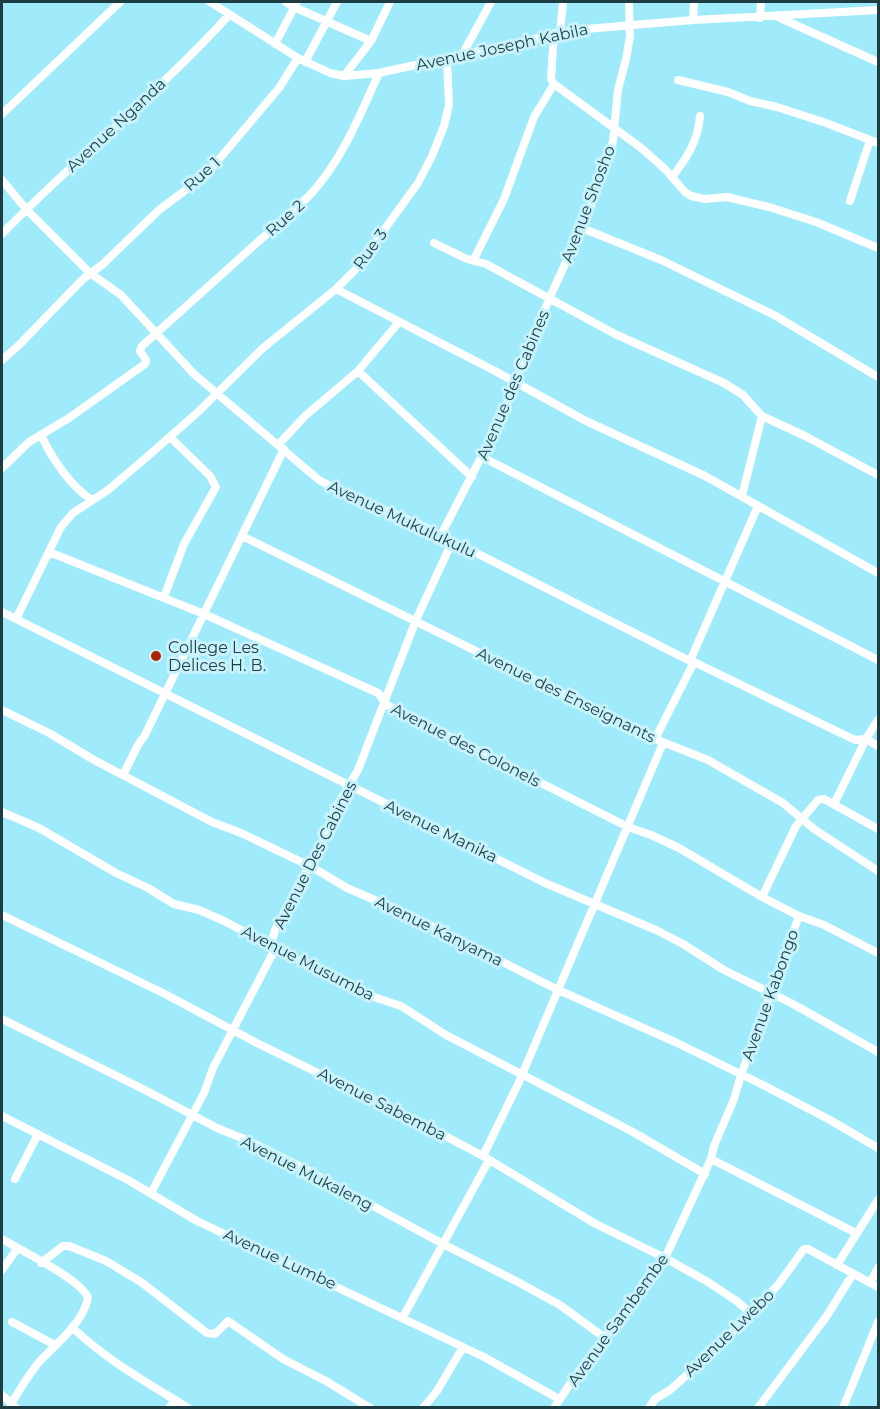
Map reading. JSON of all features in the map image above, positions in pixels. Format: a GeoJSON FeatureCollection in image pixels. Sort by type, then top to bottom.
{"type":"FeatureCollection","features":[{"type":"Feature","properties":{"kind":"street"},"geometry":{"type":"LineString","coordinates":[[2,114],[120,2]]}},
{"type":"Feature","properties":{"kind":"street","name":"Avenue Joseph Kabila"},"geometry":{"type":"LineString","coordinates":[[210,2],[302,60],[330,73],[344,76],[378,74],[447,60],[557,32],[630,24],[776,17],[879,62]]}},
{"type":"Feature","properties":{"kind":"street"},"geometry":{"type":"LineString","coordinates":[[286,2],[296,4],[327,22],[371,41]]}},
{"type":"Feature","properties":{"kind":"street","name":"Rue 1"},"geometry":{"type":"LineString","coordinates":[[2,360],[90,273],[103,264],[159,210],[199,180],[216,163],[302,60],[337,2]]}},
{"type":"Feature","properties":{"kind":"street"},"geometry":{"type":"LineString","coordinates":[[344,76],[371,41],[390,2]]}},
{"type":"Feature","properties":{"kind":"street"},"geometry":{"type":"LineString","coordinates":[[462,55],[491,2]]}},
{"type":"Feature","properties":{"kind":"street"},"geometry":{"type":"LineString","coordinates":[[563,2],[551,76],[554,84],[640,147],[685,192],[699,199],[727,197],[769,207],[816,222],[879,248]]}},
{"type":"Feature","properties":{"kind":"street","name":"Avenue Shosho"},"geometry":{"type":"LineString","coordinates":[[550,297],[582,228],[609,156],[613,141],[618,90],[626,59],[630,24],[629,2]]}},
{"type":"Feature","properties":{"kind":"street"},"geometry":{"type":"LineString","coordinates":[[693,20],[694,2]]}},
{"type":"Feature","properties":{"kind":"street"},"geometry":{"type":"LineString","coordinates":[[760,18],[761,2]]}},
{"type":"Feature","properties":{"kind":"street"},"geometry":{"type":"LineString","coordinates":[[858,11],[859,2]]}},
{"type":"Feature","properties":{"kind":"street"},"geometry":{"type":"LineString","coordinates":[[275,44],[296,4]]}},
{"type":"Feature","properties":{"kind":"street"},"geometry":{"type":"LineString","coordinates":[[776,17],[879,10]]}},
{"type":"Feature","properties":{"kind":"street","name":"Avenue Nganda"},"geometry":{"type":"LineString","coordinates":[[2,234],[26,209],[137,108],[230,15]]}},
{"type":"Feature","properties":{"kind":"street","name":"Rue 3"},"geometry":{"type":"LineString","coordinates":[[16,619],[65,521],[73,513],[108,490],[170,437],[270,341],[336,289],[362,262],[418,183],[432,156],[444,126],[449,105],[447,60]]}},
{"type":"Feature","properties":{"kind":"street","name":"Rue 2"},"geometry":{"type":"LineString","coordinates":[[41,435],[145,364],[146,360],[140,349],[319,186],[346,143],[378,74]]}},
{"type":"Feature","properties":{"kind":"street"},"geometry":{"type":"LineString","coordinates":[[678,80],[777,107],[879,143]]}},
{"type":"Feature","properties":{"kind":"street"},"geometry":{"type":"LineString","coordinates":[[474,259],[504,199],[534,117],[554,84]]}},
{"type":"Feature","properties":{"kind":"street"},"geometry":{"type":"LineString","coordinates":[[672,177],[685,161],[694,144],[699,133],[700,116]]}},
{"type":"Feature","properties":{"kind":"street"},"geometry":{"type":"LineString","coordinates":[[850,201],[870,140]]}},
{"type":"Feature","properties":{"kind":"street","name":"Avenue Mukulukulu"},"geometry":{"type":"LineString","coordinates":[[2,180],[26,209],[90,273],[121,295],[215,394],[312,474],[334,488],[365,503],[411,520],[855,740],[866,739],[879,746]]}},
{"type":"Feature","properties":{"kind":"street"},"geometry":{"type":"LineString","coordinates":[[582,228],[660,260],[774,315],[879,377]]}},
{"type":"Feature","properties":{"kind":"street"},"geometry":{"type":"LineString","coordinates":[[434,243],[467,259],[474,259],[550,297],[633,343],[735,388],[762,416],[879,475]]}},
{"type":"Feature","properties":{"kind":"street"},"geometry":{"type":"LineString","coordinates":[[336,289],[515,381],[586,421],[662,455],[742,496],[879,573]]}},
{"type":"Feature","properties":{"kind":"street","name":"Avenue des Cabines"},"geometry":{"type":"LineString","coordinates":[[441,535],[504,413],[550,297]]}},
{"type":"Feature","properties":{"kind":"street"},"geometry":{"type":"LineString","coordinates":[[123,774],[243,536],[281,447],[296,425],[358,371],[399,322]]}},
{"type":"Feature","properties":{"kind":"street"},"geometry":{"type":"LineString","coordinates":[[358,371],[472,477]]}},
{"type":"Feature","properties":{"kind":"street"},"geometry":{"type":"LineString","coordinates":[[742,496],[762,416]]}},
{"type":"Feature","properties":{"kind":"street"},"geometry":{"type":"LineString","coordinates":[[2,468],[25,444],[41,435],[46,448],[71,482],[92,500]]}},
{"type":"Feature","properties":{"kind":"street"},"geometry":{"type":"LineString","coordinates":[[164,597],[184,544],[216,487],[210,476],[170,437]]}},
{"type":"Feature","properties":{"kind":"street"},"geometry":{"type":"LineString","coordinates":[[482,457],[879,660]]}},
{"type":"Feature","properties":{"kind":"street"},"geometry":{"type":"LineString","coordinates":[[403,1317],[486,1158],[556,989],[628,827],[659,741],[758,506]]}},
{"type":"Feature","properties":{"kind":"street","name":"Avenue des Enseignants"},"geometry":{"type":"LineString","coordinates":[[243,536],[659,741],[708,760],[783,803],[820,833],[879,871]]}},
{"type":"Feature","properties":{"kind":"street","name":"Avenue Des Cabines"},"geometry":{"type":"LineString","coordinates":[[151,1193],[204,1093],[213,1068],[273,953],[273,938],[280,919],[303,876],[312,867],[335,809],[358,770],[416,620],[452,542]]}},
{"type":"Feature","properties":{"kind":"street","name":"Avenue des Colonels"},"geometry":{"type":"LineString","coordinates":[[49,552],[204,614],[378,693],[387,705],[628,827],[680,848],[762,897],[879,953]]}},
{"type":"Feature","properties":{"kind":"street","name":"Avenue Manika"},"geometry":{"type":"LineString","coordinates":[[2,612],[545,883],[656,930],[724,970],[879,1052]]}},
{"type":"Feature","properties":{"kind":"street","name":"Avenue Kanyama"},"geometry":{"type":"LineString","coordinates":[[2,710],[50,733],[94,760],[218,825],[241,833],[312,867],[347,888],[412,916],[556,989],[675,1042],[821,1115],[879,1148]]}},
{"type":"Feature","properties":{"kind":"street"},"geometry":{"type":"LineString","coordinates":[[834,804],[866,739],[879,720]]}},
{"type":"Feature","properties":{"kind":"street"},"geometry":{"type":"LineString","coordinates":[[762,897],[793,833],[818,800],[824,799],[879,829]]}},
{"type":"Feature","properties":{"kind":"street","name":"Avenue Musumba"},"geometry":{"type":"LineString","coordinates":[[2,812],[39,828],[174,904],[199,910],[225,921],[362,993],[401,1006],[446,1035],[633,1132],[705,1174]]}},
{"type":"Feature","properties":{"kind":"street","name":"Avenue Sabemba"},"geometry":{"type":"LineString","coordinates":[[2,915],[165,994],[233,1031],[338,1081],[486,1158],[594,1223],[665,1258],[721,1290],[750,1313]]}},
{"type":"Feature","properties":{"kind":"street","name":"Avenue Kabongo"},"geometry":{"type":"LineString","coordinates":[[711,1160],[714,1146],[734,1100],[799,916]]}},
{"type":"Feature","properties":{"kind":"street","name":"Avenue Mukaleng"},"geometry":{"type":"LineString","coordinates":[[2,1019],[192,1116],[307,1170],[560,1305],[605,1338]]}},
{"type":"Feature","properties":{"kind":"street","name":"Avenue Lumbe"},"geometry":{"type":"LineString","coordinates":[[2,1116],[151,1193],[197,1221],[503,1366],[560,1399]]}},
{"type":"Feature","properties":{"kind":"street"},"geometry":{"type":"LineString","coordinates":[[15,1179],[38,1134]]}},
{"type":"Feature","properties":{"kind":"street"},"geometry":{"type":"LineString","coordinates":[[711,1160],[856,1233]]}},
{"type":"Feature","properties":{"kind":"street","name":"Avenue Sambembe"},"geometry":{"type":"LineString","coordinates":[[555,1407],[665,1258],[711,1160]]}},
{"type":"Feature","properties":{"kind":"street"},"geometry":{"type":"LineString","coordinates":[[879,1200],[837,1265],[879,1287]]}},
{"type":"Feature","properties":{"kind":"street"},"geometry":{"type":"LineString","coordinates":[[2,1239],[61,1273],[87,1295],[87,1304],[72,1327],[29,1375],[14,1406],[2,1395]]}},
{"type":"Feature","properties":{"kind":"street"},"geometry":{"type":"LineString","coordinates":[[41,1263],[63,1246],[69,1246],[106,1262],[141,1282],[207,1333],[215,1334],[228,1321],[270,1351],[370,1407]]}},
{"type":"Feature","properties":{"kind":"street"},"geometry":{"type":"LineString","coordinates":[[2,1270],[17,1249]]}},
{"type":"Feature","properties":{"kind":"street","name":"Avenue Lwebo"},"geometry":{"type":"LineString","coordinates":[[649,1407],[655,1399],[670,1390],[717,1348],[778,1285],[801,1250],[808,1249],[837,1265]]}},
{"type":"Feature","properties":{"kind":"street"},"geometry":{"type":"LineString","coordinates":[[870,1283],[879,1268]]}},
{"type":"Feature","properties":{"kind":"street"},"geometry":{"type":"LineString","coordinates":[[758,1407],[826,1317],[853,1274]]}},
{"type":"Feature","properties":{"kind":"street"},"geometry":{"type":"LineString","coordinates":[[12,1322],[55,1345]]}},
{"type":"Feature","properties":{"kind":"street"},"geometry":{"type":"LineString","coordinates":[[843,1407],[879,1322]]}},
{"type":"Feature","properties":{"kind":"street"},"geometry":{"type":"LineString","coordinates":[[72,1327],[87,1342],[155,1389],[188,1407]]}},
{"type":"Feature","properties":{"kind":"street"},"geometry":{"type":"LineString","coordinates":[[423,1407],[437,1392],[463,1347]]}},
{"type":"Feature","properties":{"kind":"street"},"geometry":{"type":"LineString","coordinates":[[170,1407],[175,1400]]}},
{"type":"Feature","properties":{"kind":"place","name":"College Les Delices H. B."},"geometry":{"type":"Point","coordinates":[156,656]}}]}
